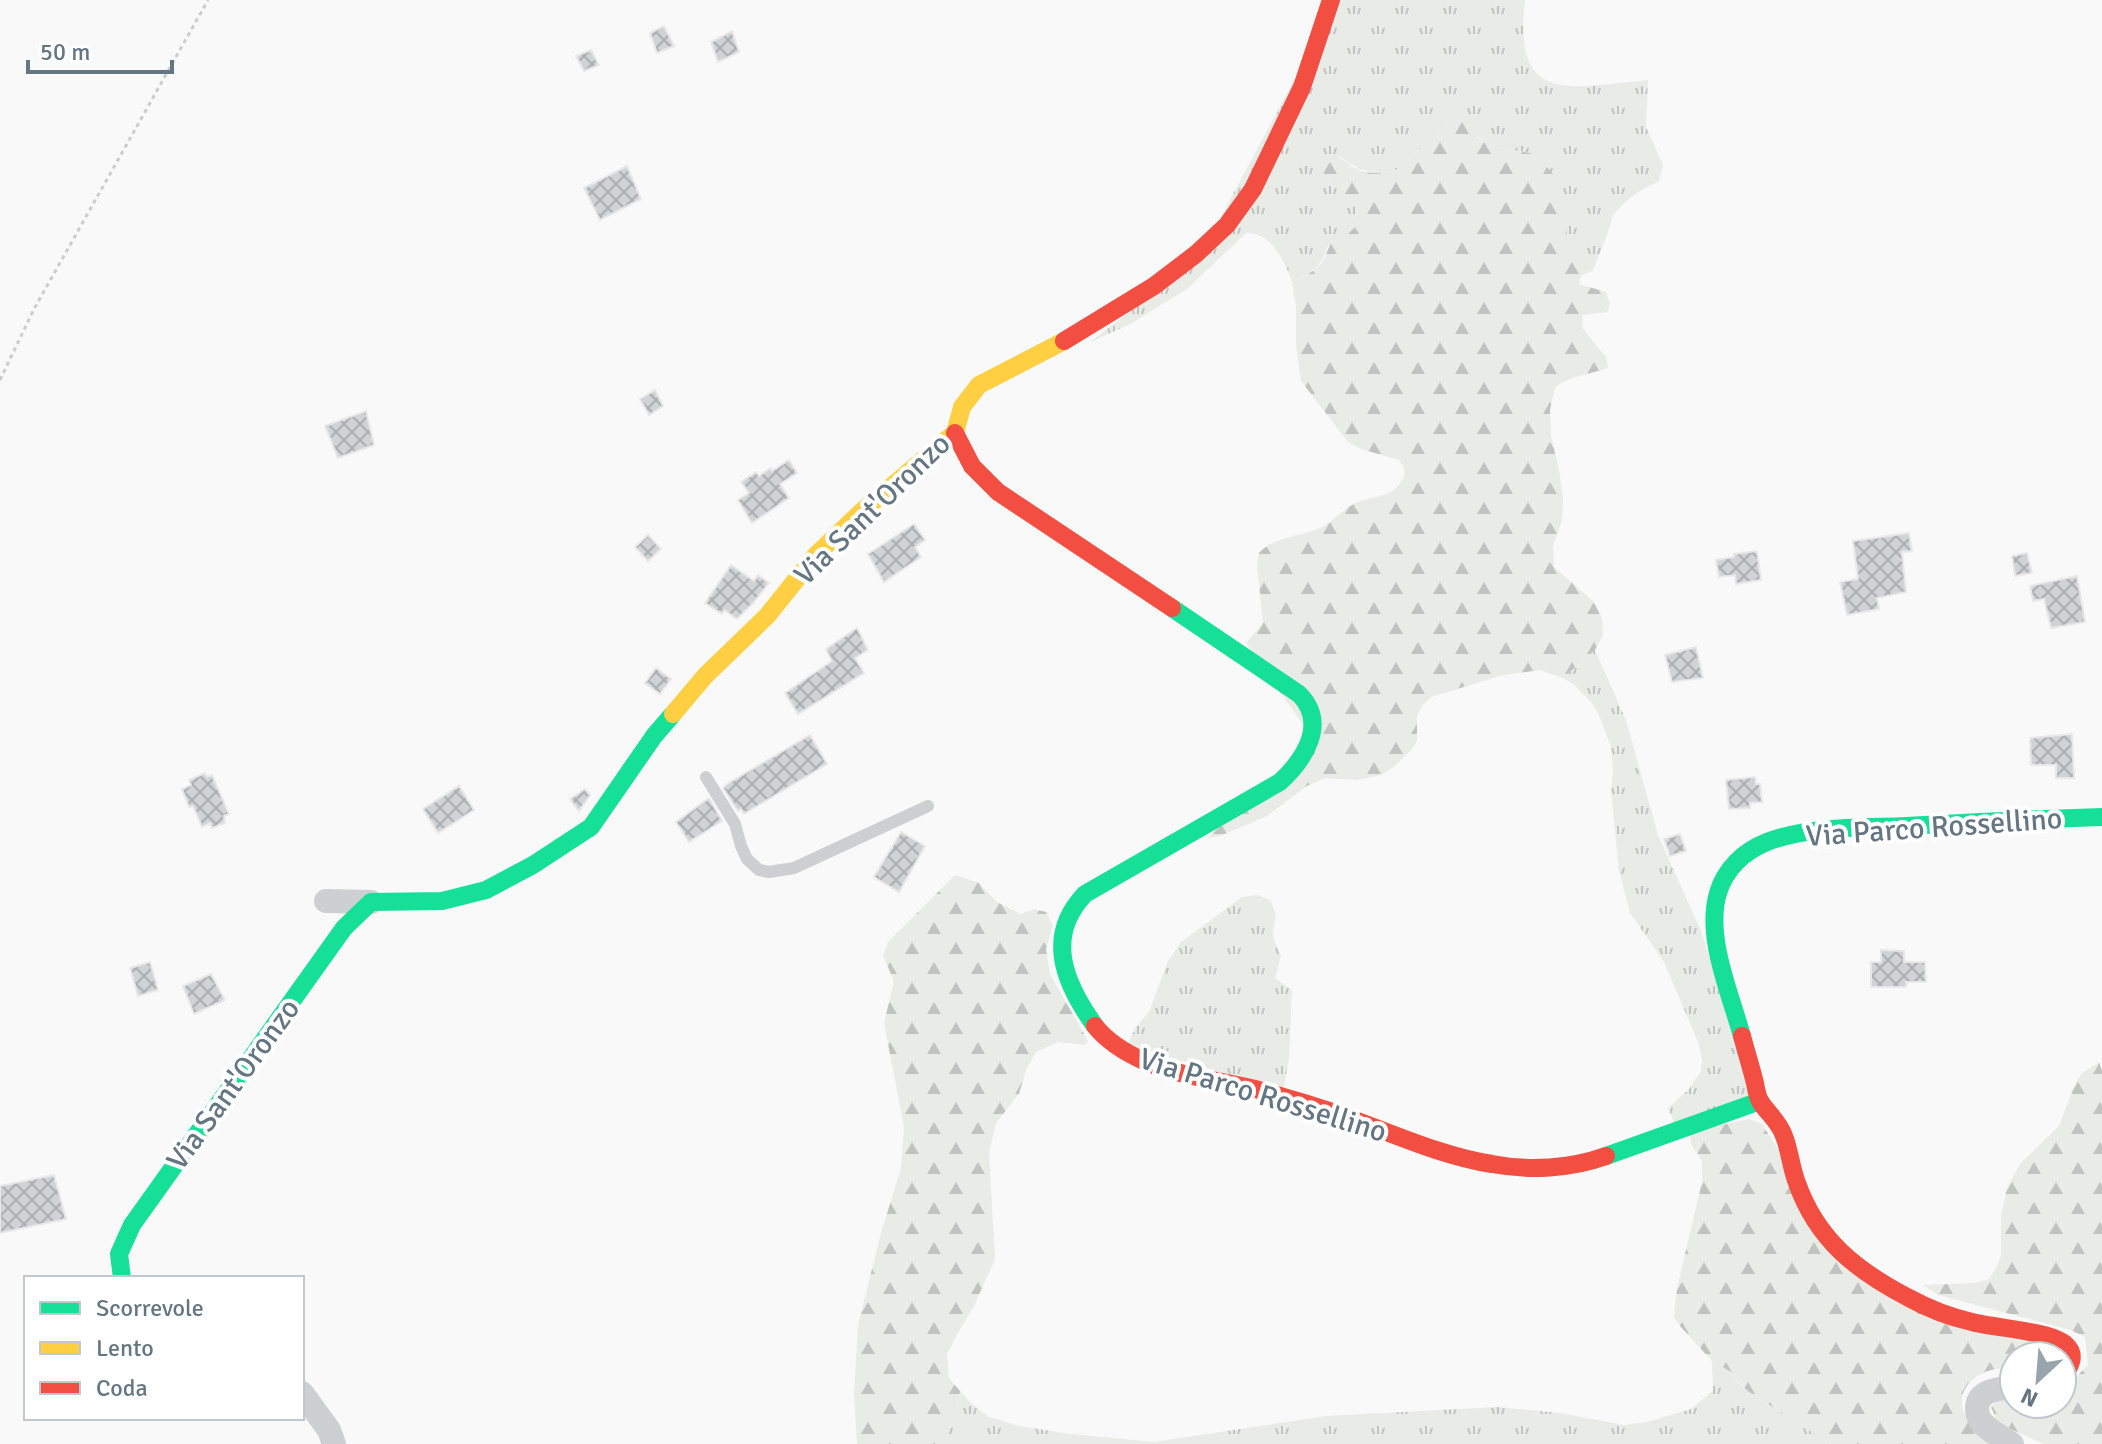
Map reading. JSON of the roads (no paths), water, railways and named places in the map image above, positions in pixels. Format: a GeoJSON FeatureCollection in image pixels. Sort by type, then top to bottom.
{"type":"FeatureCollection","features":[{"type":"Feature","properties":{"kind":"street","name":"Via Sant'Oronzo"},"geometry":{"type":"LineString","coordinates":[[326,901],[442,901],[486,890],[533,865],[591,827],[654,736],[705,676],[767,616],[816,555],[860,513],[955,433],[962,405],[979,385],[1073,336],[1154,286],[1227,225],[1253,189],[1296,100],[1331,0]]}},
{"type":"Feature","properties":{"kind":"street","name":"Via Parco Rossellino"},"geometry":{"type":"LineString","coordinates":[[955,433],[973,469],[998,492],[1293,689],[1307,701],[1311,711],[1313,730],[1310,740],[1291,773],[1085,894],[1071,911],[1061,942],[1067,980],[1084,1012],[1109,1039],[1123,1050],[1160,1067],[1270,1092],[1469,1160],[1528,1169],[1569,1167],[1593,1161],[1760,1101]]}},
{"type":"Feature","properties":{"kind":"street","name":"Via Parco Rossellino"},"geometry":{"type":"LineString","coordinates":[[2059,1340],[2000,1329],[1922,1305],[1883,1284],[1824,1236],[1813,1220],[1795,1178],[1783,1131],[1760,1101],[1714,937],[1713,919],[1715,898],[1721,883],[1739,858],[1774,840],[1829,830],[2102,817]]}},
{"type":"Feature","properties":{"kind":"street","name":"Via Sant'Oronzo"},"geometry":{"type":"LineString","coordinates":[[122,1276],[119,1254],[132,1225],[344,928],[371,902]]}},
{"type":"Feature","properties":{"kind":"street"},"geometry":{"type":"LineString","coordinates":[[1998,1390],[1986,1393],[1977,1405],[1980,1419],[2012,1444]]}},
{"type":"Feature","properties":{"kind":"street"},"geometry":{"type":"LineString","coordinates":[[304,1396],[329,1430],[334,1444]]}},
{"type":"Feature","properties":{"kind":"lane"},"geometry":{"type":"LineString","coordinates":[[706,777],[735,824],[747,859],[759,870],[769,872],[794,868],[928,806]]}}]}
